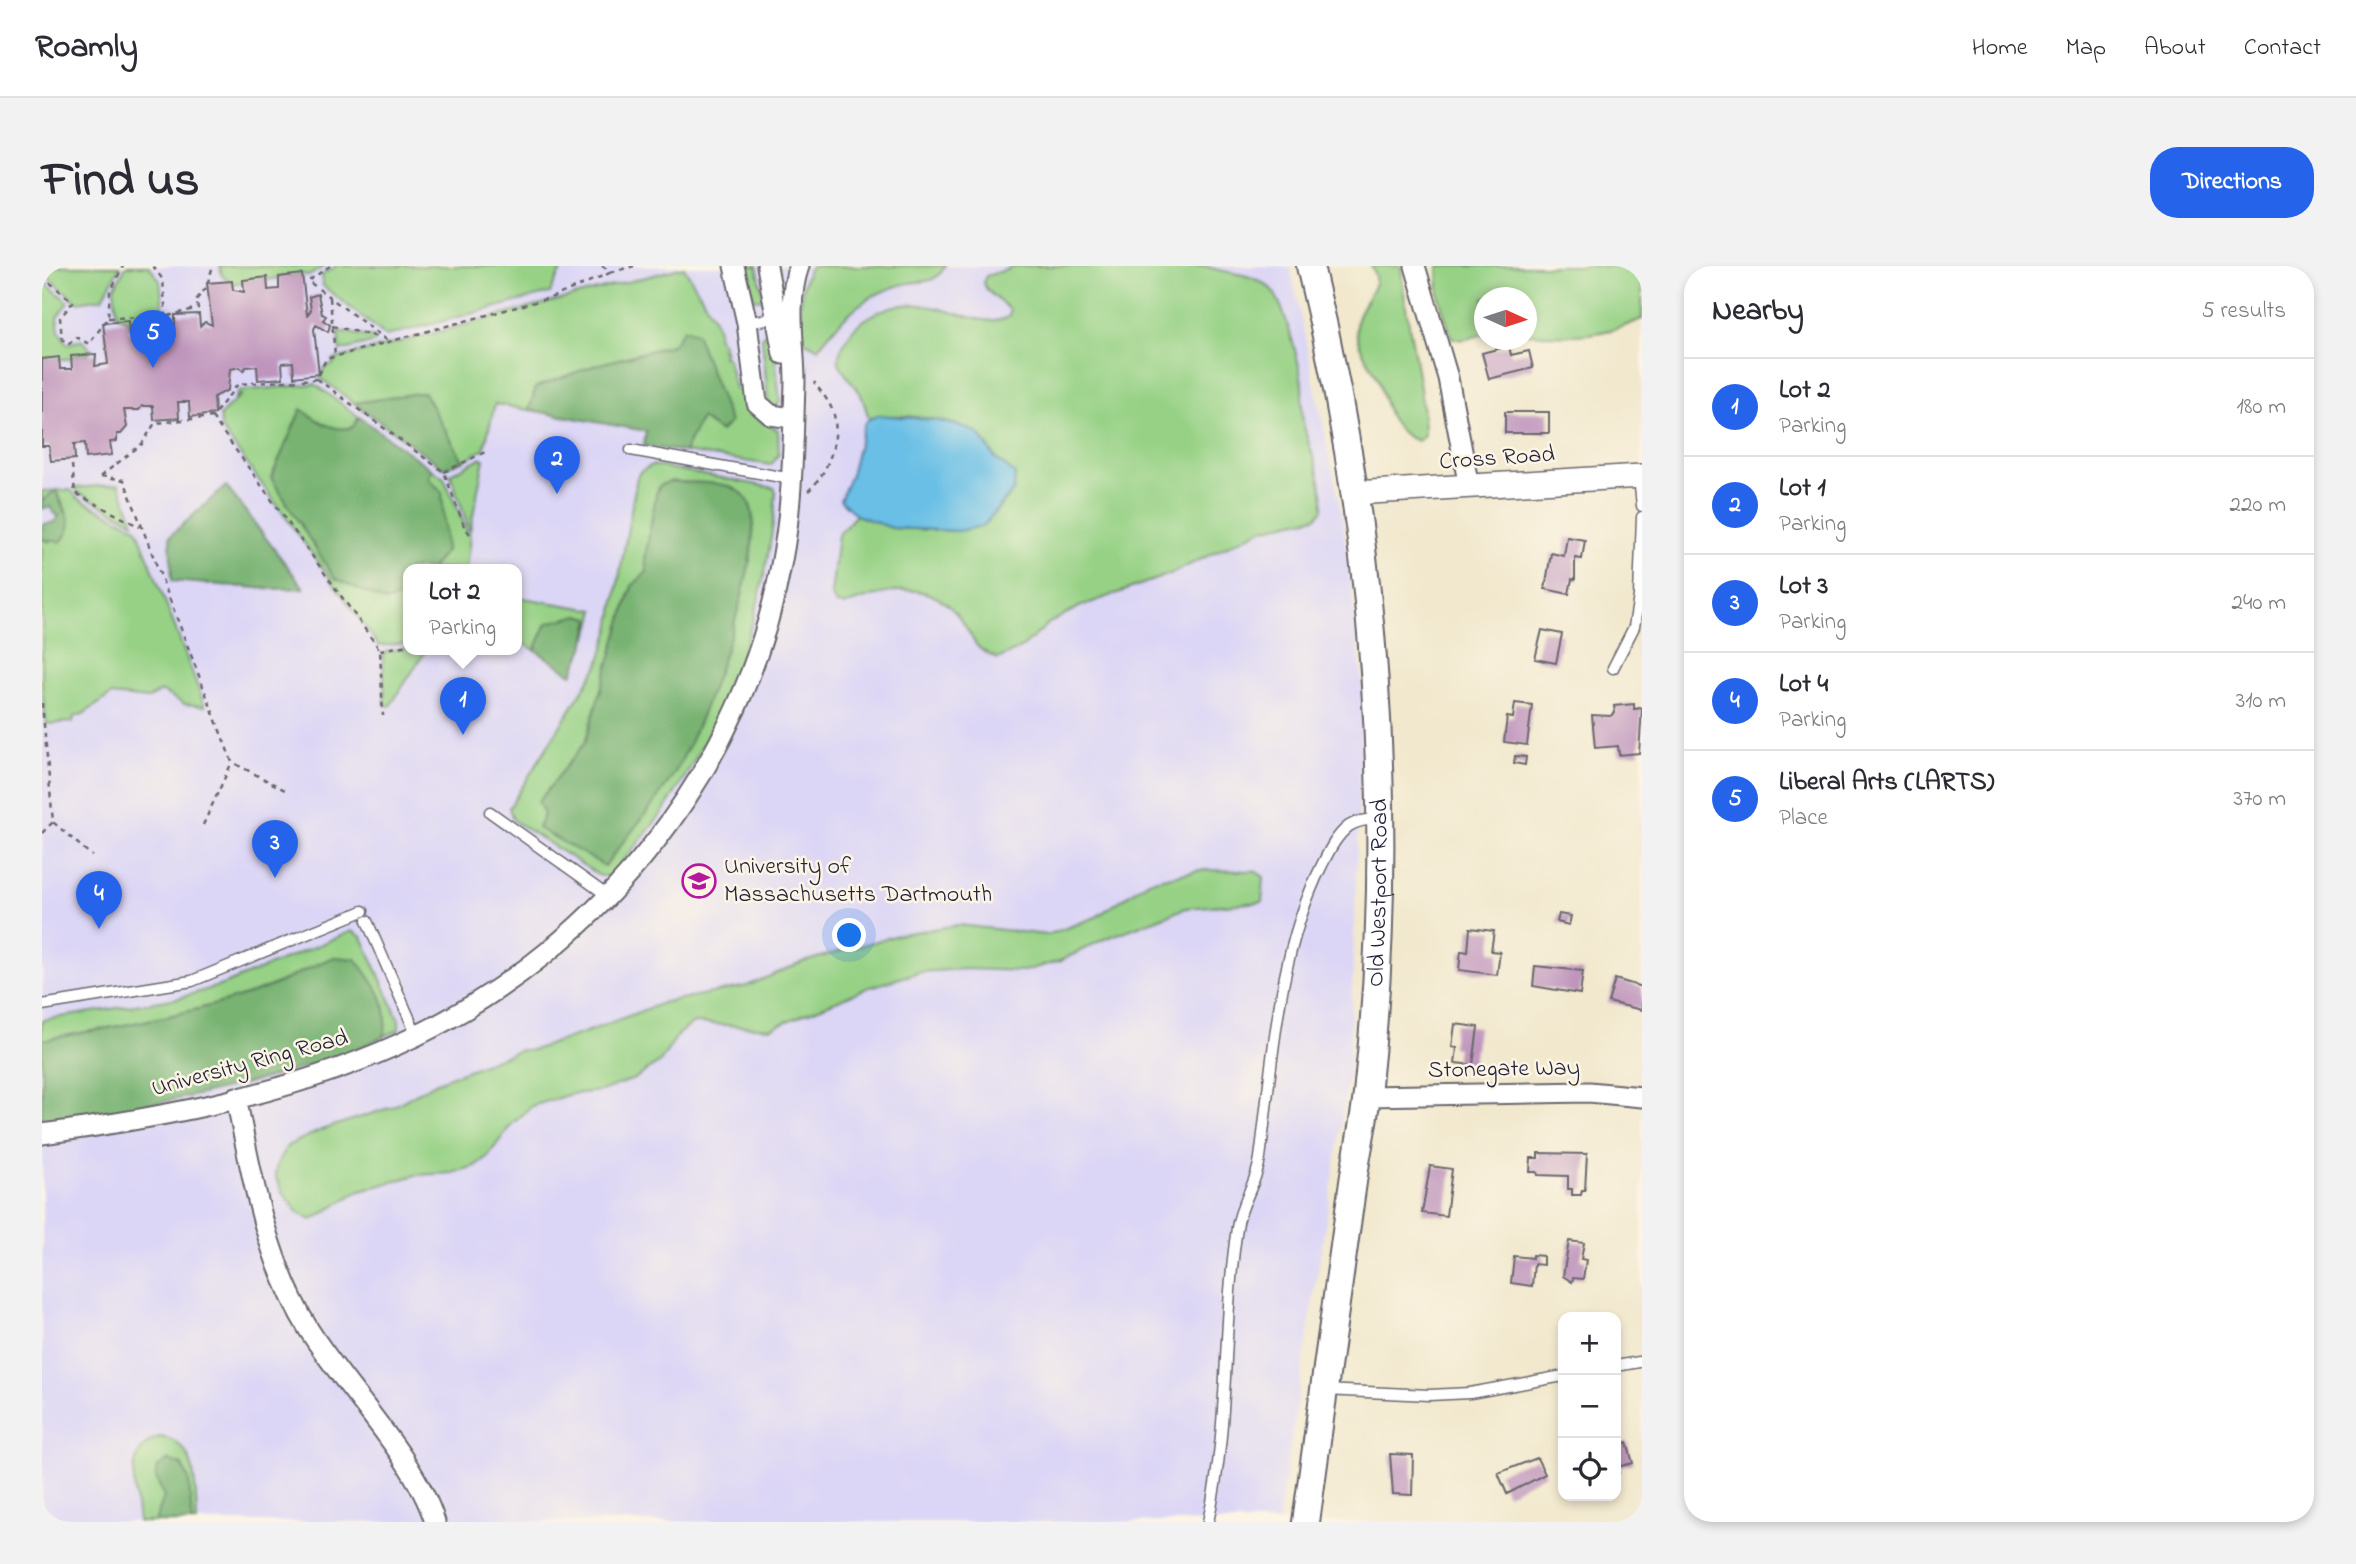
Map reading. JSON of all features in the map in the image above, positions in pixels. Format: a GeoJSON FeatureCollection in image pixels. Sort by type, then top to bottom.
{"type":"FeatureCollection","features":[{"type":"Feature","properties":{"kind":"main road","name":"Old Westport Road"},"geometry":{"type":"LineString","coordinates":[[1306,1522],[1367,1096],[1378,956],[1380,819],[1374,670],[1354,493],[1333,368],[1310,266]]}},
{"type":"Feature","properties":{"kind":"street"},"geometry":{"type":"LineString","coordinates":[[734,266],[747,323],[757,403],[771,415],[792,418]]}},
{"type":"Feature","properties":{"kind":"street","name":"University Ring Road"},"geometry":{"type":"LineString","coordinates":[[42,1133],[145,1117],[236,1097],[341,1066],[417,1035],[516,977],[559,943],[609,896],[673,819],[701,775],[735,712],[771,610],[783,559],[790,501],[792,418],[785,316],[767,266]]}},
{"type":"Feature","properties":{"kind":"street","name":"University Ring Road"},"geometry":{"type":"LineString","coordinates":[[785,316],[799,266]]}},
{"type":"Feature","properties":{"kind":"street"},"geometry":{"type":"LineString","coordinates":[[1415,266],[1448,377],[1469,487]]}},
{"type":"Feature","properties":{"kind":"street","name":"Cross Road"},"geometry":{"type":"LineString","coordinates":[[1354,493],[1640,477]]}},
{"type":"Feature","properties":{"kind":"street","name":"Stonegate Way"},"geometry":{"type":"LineString","coordinates":[[1367,1096],[1589,1092],[1642,1097]]}},
{"type":"Feature","properties":{"kind":"street"},"geometry":{"type":"LineString","coordinates":[[236,1097],[265,1227],[284,1284],[311,1332],[399,1457],[425,1499],[435,1522]]}},
{"type":"Feature","properties":{"kind":"lane"},"geometry":{"type":"LineString","coordinates":[[747,323],[785,316]]}},
{"type":"Feature","properties":{"kind":"lane"},"geometry":{"type":"LineString","coordinates":[[631,450],[792,479]]}},
{"type":"Feature","properties":{"kind":"lane"},"geometry":{"type":"LineString","coordinates":[[1640,477],[1642,506]]}},
{"type":"Feature","properties":{"kind":"lane"},"geometry":{"type":"LineString","coordinates":[[1614,668],[1634,628],[1639,596],[1642,517]]}},
{"type":"Feature","properties":{"kind":"lane"},"geometry":{"type":"LineString","coordinates":[[491,812],[609,896]]}},
{"type":"Feature","properties":{"kind":"lane"},"geometry":{"type":"LineString","coordinates":[[1208,1522],[1220,1462],[1237,1225],[1257,1177],[1270,1074],[1293,942],[1311,887],[1333,844],[1350,825],[1359,821],[1380,819]]}},
{"type":"Feature","properties":{"kind":"lane"},"geometry":{"type":"LineString","coordinates":[[42,1005],[192,981],[363,911]]}},
{"type":"Feature","properties":{"kind":"lane"},"geometry":{"type":"LineString","coordinates":[[367,921],[417,1035]]}},
{"type":"Feature","properties":{"kind":"lane"},"geometry":{"type":"LineString","coordinates":[[1621,1365],[1639,1362]]}},
{"type":"Feature","properties":{"kind":"lane"},"geometry":{"type":"LineString","coordinates":[[1324,1390],[1429,1395],[1470,1393],[1558,1377]]}},
{"type":"Feature","properties":{"kind":"path"},"geometry":{"type":"LineString","coordinates":[[42,276],[73,302],[60,318],[62,339],[69,344],[76,337],[89,344],[108,318],[110,292],[123,266]]}},
{"type":"Feature","properties":{"kind":"path"},"geometry":{"type":"LineString","coordinates":[[153,266],[163,280],[166,317]]}},
{"type":"Feature","properties":{"kind":"path"},"geometry":{"type":"LineString","coordinates":[[108,318],[166,317],[198,308],[196,300],[206,288],[213,266]]}},
{"type":"Feature","properties":{"kind":"path"},"geometry":{"type":"LineString","coordinates":[[330,266],[308,281],[388,341]]}},
{"type":"Feature","properties":{"kind":"path"},"geometry":{"type":"LineString","coordinates":[[602,266],[612,272]]}},
{"type":"Feature","properties":{"kind":"path"},"geometry":{"type":"LineString","coordinates":[[317,379],[326,359],[553,296],[633,266]]}},
{"type":"Feature","properties":{"kind":"path"},"geometry":{"type":"LineString","coordinates":[[330,298],[335,356]]}},
{"type":"Feature","properties":{"kind":"path"},"geometry":{"type":"LineString","coordinates":[[332,326],[383,338]]}},
{"type":"Feature","properties":{"kind":"path"},"geometry":{"type":"LineString","coordinates":[[285,790],[232,762],[124,480],[100,476],[142,444],[155,424],[212,417],[238,384],[317,379],[444,472],[464,526],[472,537]]}},
{"type":"Feature","properties":{"kind":"path"},"geometry":{"type":"LineString","coordinates":[[790,501],[808,491],[821,478],[834,438],[834,413],[812,379]]}},
{"type":"Feature","properties":{"kind":"path"},"geometry":{"type":"LineString","coordinates":[[212,417],[380,650],[383,716]]}},
{"type":"Feature","properties":{"kind":"path"},"geometry":{"type":"LineString","coordinates":[[444,472],[487,451]]}},
{"type":"Feature","properties":{"kind":"path"},"geometry":{"type":"LineString","coordinates":[[72,465],[75,493],[140,527]]}},
{"type":"Feature","properties":{"kind":"path"},"geometry":{"type":"LineString","coordinates":[[380,650],[403,646]]}},
{"type":"Feature","properties":{"kind":"path"},"geometry":{"type":"LineString","coordinates":[[42,704],[53,822],[92,856]]}},
{"type":"Feature","properties":{"kind":"path"},"geometry":{"type":"LineString","coordinates":[[203,825],[232,762]]}},
{"type":"Feature","properties":{"kind":"path"},"geometry":{"type":"LineString","coordinates":[[42,833],[53,822]]}},
{"type":"Feature","properties":{"kind":"shaded area","name":"University of Massachusetts Dartmouth"},"geometry":{"type":"Polygon","coordinates":[[[42,266],[1290,266],[1343,521],[1363,688],[1349,1075],[1278,1522],[42,1522],[42,266]]]}},
{"type":"Feature","properties":{"kind":"green space"},"geometry":{"type":"Polygon","coordinates":[[[42,266],[120,266],[103,298],[77,302],[42,272],[42,266]]]}},
{"type":"Feature","properties":{"kind":"green space"},"geometry":{"type":"Polygon","coordinates":[[[126,266],[149,266],[160,281],[164,317],[140,319],[136,326],[133,324],[131,328],[128,321],[117,315],[114,288],[126,266]]]}},
{"type":"Feature","properties":{"kind":"green space"},"geometry":{"type":"Polygon","coordinates":[[[220,266],[325,266],[309,276],[302,274],[267,280],[267,277],[233,284],[222,276],[220,266]]]}},
{"type":"Feature","properties":{"kind":"green space"},"geometry":{"type":"Polygon","coordinates":[[[336,266],[563,266],[550,293],[386,336],[323,286],[322,275],[336,266]]]}},
{"type":"Feature","properties":{"kind":"green space"},"geometry":{"type":"Polygon","coordinates":[[[746,266],[757,266],[764,300],[754,299],[746,266]]]}},
{"type":"Feature","properties":{"kind":"green space"},"geometry":{"type":"Polygon","coordinates":[[[811,266],[945,266],[938,276],[930,280],[895,287],[865,301],[843,319],[818,348],[803,341],[802,293],[811,266]]]}},
{"type":"Feature","properties":{"kind":"green space"},"geometry":{"type":"Polygon","coordinates":[[[1018,266],[1205,266],[1247,276],[1270,288],[1285,318],[1298,363],[1302,384],[1303,421],[1319,478],[1323,509],[1316,517],[1262,529],[1173,573],[1079,607],[1049,623],[1024,646],[998,659],[979,648],[962,621],[950,607],[936,597],[908,590],[876,595],[844,605],[836,604],[831,595],[838,535],[856,515],[892,528],[958,531],[983,526],[1014,490],[1015,474],[997,460],[980,437],[955,424],[908,416],[869,419],[860,393],[843,370],[839,359],[850,333],[871,316],[890,307],[909,304],[928,306],[981,320],[996,320],[1009,316],[1010,310],[988,291],[983,283],[986,276],[1018,266]]]}},
{"type":"Feature","properties":{"kind":"green space"},"geometry":{"type":"Polygon","coordinates":[[[1371,266],[1401,266],[1423,413],[1424,435],[1418,441],[1396,426],[1377,378],[1358,342],[1358,316],[1375,281],[1371,266]]]}},
{"type":"Feature","properties":{"kind":"green space"},"geometry":{"type":"Polygon","coordinates":[[[1438,266],[1642,266],[1642,319],[1599,332],[1537,334],[1537,287],[1474,287],[1474,337],[1463,340],[1452,338],[1439,298],[1438,266]]]}},
{"type":"Feature","properties":{"kind":"green space"},"geometry":{"type":"Polygon","coordinates":[[[684,267],[713,316],[735,389],[742,391],[746,406],[754,416],[778,430],[779,454],[771,465],[684,452],[701,418],[672,345],[596,365],[536,387],[529,410],[495,404],[484,449],[463,461],[424,393],[354,403],[320,378],[325,367],[334,364],[332,360],[684,267]]]}},
{"type":"Feature","properties":{"kind":"green space"},"geometry":{"type":"Polygon","coordinates":[[[42,280],[68,302],[57,317],[59,331],[67,344],[81,340],[91,349],[88,354],[72,356],[71,359],[42,359],[42,280]]]}},
{"type":"Feature","properties":{"kind":"green space"},"geometry":{"type":"Polygon","coordinates":[[[684,329],[696,333],[730,422],[720,432],[701,418],[684,452],[644,446],[646,431],[529,410],[536,387],[596,365],[672,345],[684,329]]]}},
{"type":"Feature","properties":{"kind":"green space"},"geometry":{"type":"Polygon","coordinates":[[[338,331],[375,338],[375,342],[340,351],[338,331]]]}},
{"type":"Feature","properties":{"kind":"green space"},"geometry":{"type":"Polygon","coordinates":[[[766,333],[773,336],[780,401],[776,407],[768,402],[762,338],[766,333]]]}},
{"type":"Feature","properties":{"kind":"green space"},"geometry":{"type":"Polygon","coordinates":[[[315,384],[359,417],[353,427],[341,430],[327,426],[403,589],[403,644],[379,646],[221,428],[220,415],[242,394],[234,400],[239,391],[315,384]]]}},
{"type":"Feature","properties":{"kind":"green space"},"geometry":{"type":"Polygon","coordinates":[[[424,392],[463,461],[444,468],[354,403],[424,392]]]}},
{"type":"Feature","properties":{"kind":"green space"},"geometry":{"type":"Polygon","coordinates":[[[301,409],[338,428],[353,427],[359,417],[431,469],[429,479],[442,492],[446,551],[434,564],[403,564],[403,596],[386,602],[334,578],[271,478],[301,409]]]}},
{"type":"Feature","properties":{"kind":"green space"},"geometry":{"type":"Polygon","coordinates":[[[480,458],[484,459],[470,531],[450,474],[480,458]]]}},
{"type":"Feature","properties":{"kind":"green space"},"geometry":{"type":"Polygon","coordinates":[[[652,465],[774,488],[776,492],[771,534],[754,617],[741,658],[707,737],[658,819],[611,876],[600,876],[513,820],[509,808],[599,664],[610,629],[637,477],[652,465]]]}},
{"type":"Feature","properties":{"kind":"green space"},"geometry":{"type":"Polygon","coordinates":[[[431,469],[444,478],[470,538],[467,564],[434,564],[446,551],[429,478],[431,469]]]}},
{"type":"Feature","properties":{"kind":"green space"},"geometry":{"type":"Polygon","coordinates":[[[671,481],[712,483],[732,487],[740,492],[747,499],[753,520],[751,550],[732,630],[691,741],[664,790],[605,866],[538,828],[544,814],[538,802],[585,742],[632,586],[647,572],[645,559],[656,494],[660,485],[671,481]]]}},
{"type":"Feature","properties":{"kind":"green space"},"geometry":{"type":"Polygon","coordinates":[[[119,484],[134,522],[77,492],[76,488],[119,484]]]}},
{"type":"Feature","properties":{"kind":"green space"},"geometry":{"type":"Polygon","coordinates":[[[226,486],[304,588],[270,589],[172,581],[170,536],[226,486]]]}},
{"type":"Feature","properties":{"kind":"green space"},"geometry":{"type":"Polygon","coordinates":[[[56,490],[70,521],[67,534],[61,542],[42,539],[42,524],[55,522],[59,515],[54,514],[50,506],[42,509],[42,501],[56,490]]]}},
{"type":"Feature","properties":{"kind":"green space"},"geometry":{"type":"Polygon","coordinates":[[[71,490],[77,498],[137,528],[205,706],[184,704],[161,691],[148,699],[111,695],[74,717],[73,722],[46,724],[42,685],[42,539],[49,542],[66,510],[56,491],[42,501],[42,491],[71,490]]]}},
{"type":"Feature","properties":{"kind":"green space"},"geometry":{"type":"Polygon","coordinates":[[[522,598],[595,610],[588,638],[590,618],[548,623],[535,650],[522,642],[522,598]]]}},
{"type":"Feature","properties":{"kind":"green space"},"geometry":{"type":"Polygon","coordinates":[[[579,615],[590,618],[584,648],[572,674],[535,650],[547,623],[579,615]]]}},
{"type":"Feature","properties":{"kind":"green space"},"geometry":{"type":"Polygon","coordinates":[[[403,649],[403,655],[423,655],[390,706],[385,705],[383,655],[388,651],[403,649]]]}},
{"type":"Feature","properties":{"kind":"green space"},"geometry":{"type":"Polygon","coordinates":[[[1199,870],[1255,871],[1264,877],[1262,902],[1186,908],[1102,940],[1060,961],[1024,971],[964,969],[920,972],[867,988],[771,1028],[694,1023],[679,1033],[660,1062],[634,1079],[601,1091],[571,1094],[532,1106],[511,1125],[488,1156],[475,1166],[452,1173],[416,1175],[357,1192],[312,1220],[298,1213],[281,1190],[275,1175],[277,1164],[287,1146],[321,1130],[392,1107],[437,1082],[520,1050],[533,1050],[665,1002],[747,986],[803,962],[901,934],[959,925],[1047,935],[1096,917],[1149,881],[1199,870]]]}},
{"type":"Feature","properties":{"kind":"green space"},"geometry":{"type":"Polygon","coordinates":[[[352,931],[362,937],[399,1020],[399,1030],[383,1037],[384,1032],[334,957],[270,986],[207,1007],[42,1040],[42,1020],[179,998],[225,984],[352,931]]]}},
{"type":"Feature","properties":{"kind":"green space"},"geometry":{"type":"Polygon","coordinates":[[[334,957],[356,959],[375,985],[386,1015],[383,1037],[303,1067],[216,1091],[42,1122],[42,1040],[207,1007],[270,986],[334,957]]]}},
{"type":"Feature","properties":{"kind":"green space"},"geometry":{"type":"Polygon","coordinates":[[[159,1437],[172,1440],[182,1447],[189,1457],[195,1483],[197,1522],[138,1522],[134,1485],[136,1461],[140,1451],[159,1437]]]}},
{"type":"Feature","properties":{"kind":"green space"},"geometry":{"type":"Polygon","coordinates":[[[168,1460],[182,1465],[189,1479],[192,1522],[157,1522],[164,1497],[156,1478],[158,1467],[168,1460]]]}},
{"type":"Feature","properties":{"kind":"water"},"geometry":{"type":"Polygon","coordinates":[[[880,415],[935,420],[964,427],[979,434],[996,459],[1015,474],[1014,490],[983,526],[958,531],[892,528],[856,515],[840,500],[851,475],[864,424],[880,415]]]}},
{"type":"Feature","properties":{"kind":"building"},"geometry":{"type":"Polygon","coordinates":[[[302,274],[307,315],[311,310],[309,297],[318,294],[322,314],[326,316],[323,320],[330,325],[328,332],[316,325],[314,329],[319,374],[294,377],[293,362],[282,363],[283,378],[258,380],[257,366],[246,367],[243,371],[240,367],[230,369],[228,390],[214,397],[215,414],[190,417],[189,402],[178,402],[179,418],[154,420],[153,406],[124,410],[127,427],[121,434],[117,434],[117,441],[110,442],[112,455],[86,458],[85,443],[74,444],[75,459],[51,461],[49,446],[42,446],[42,359],[59,357],[60,369],[72,369],[71,356],[96,354],[95,366],[108,364],[103,323],[128,321],[129,333],[140,332],[140,319],[164,317],[164,329],[175,328],[175,315],[199,314],[200,326],[205,322],[212,325],[207,283],[232,281],[233,290],[244,292],[243,280],[267,277],[268,290],[279,289],[279,277],[302,274]]]}},
{"type":"Feature","properties":{"kind":"building"},"geometry":{"type":"Polygon","coordinates":[[[1510,350],[1511,355],[1529,351],[1533,368],[1489,379],[1482,353],[1510,350]]]}},
{"type":"Feature","properties":{"kind":"building"},"geometry":{"type":"Polygon","coordinates":[[[1505,412],[1549,412],[1549,433],[1505,433],[1505,412]]]}},
{"type":"Feature","properties":{"kind":"building"},"geometry":{"type":"Polygon","coordinates":[[[1567,537],[1585,540],[1582,559],[1575,558],[1575,580],[1572,579],[1569,594],[1545,589],[1551,553],[1564,556],[1567,537]]]}},
{"type":"Feature","properties":{"kind":"building"},"geometry":{"type":"Polygon","coordinates":[[[1542,630],[1562,634],[1556,663],[1535,659],[1542,630]]]}},
{"type":"Feature","properties":{"kind":"building"},"geometry":{"type":"Polygon","coordinates":[[[1515,703],[1532,705],[1527,745],[1504,742],[1507,717],[1513,718],[1515,703]]]}},
{"type":"Feature","properties":{"kind":"building"},"geometry":{"type":"Polygon","coordinates":[[[1634,704],[1634,709],[1642,708],[1639,753],[1619,755],[1618,746],[1595,748],[1592,715],[1610,716],[1615,713],[1614,706],[1634,704]]]}},
{"type":"Feature","properties":{"kind":"building"},"geometry":{"type":"Polygon","coordinates":[[[1515,756],[1526,757],[1525,765],[1514,763],[1515,756]]]}},
{"type":"Feature","properties":{"kind":"building"},"geometry":{"type":"Polygon","coordinates":[[[1559,914],[1571,916],[1569,925],[1557,922],[1559,914]]]}},
{"type":"Feature","properties":{"kind":"building"},"geometry":{"type":"Polygon","coordinates":[[[1470,928],[1494,931],[1491,951],[1500,952],[1497,975],[1459,970],[1461,951],[1468,952],[1470,928]]]}},
{"type":"Feature","properties":{"kind":"building"},"geometry":{"type":"Polygon","coordinates":[[[1535,966],[1583,971],[1580,994],[1533,986],[1535,966]]]}},
{"type":"Feature","properties":{"kind":"building"},"geometry":{"type":"Polygon","coordinates":[[[1615,979],[1642,987],[1642,1010],[1608,1002],[1615,979]]]}},
{"type":"Feature","properties":{"kind":"building"},"geometry":{"type":"Polygon","coordinates":[[[1455,1024],[1478,1027],[1473,1065],[1455,1063],[1457,1048],[1452,1047],[1455,1024]]]}},
{"type":"Feature","properties":{"kind":"building"},"geometry":{"type":"Polygon","coordinates":[[[1538,1153],[1587,1154],[1585,1190],[1582,1190],[1581,1195],[1572,1195],[1572,1189],[1568,1189],[1568,1176],[1538,1175],[1537,1172],[1530,1172],[1531,1158],[1538,1158],[1538,1153]]]}},
{"type":"Feature","properties":{"kind":"building"},"geometry":{"type":"Polygon","coordinates":[[[1430,1166],[1452,1169],[1446,1216],[1422,1213],[1430,1166]]]}},
{"type":"Feature","properties":{"kind":"building"},"geometry":{"type":"Polygon","coordinates":[[[1569,1241],[1584,1243],[1581,1259],[1586,1260],[1583,1279],[1573,1278],[1572,1282],[1563,1276],[1569,1241]]]}},
{"type":"Feature","properties":{"kind":"building"},"geometry":{"type":"Polygon","coordinates":[[[1532,1255],[1543,1256],[1543,1265],[1534,1264],[1532,1286],[1511,1283],[1514,1256],[1532,1258],[1532,1255]]]}},
{"type":"Feature","properties":{"kind":"building"},"geometry":{"type":"Polygon","coordinates":[[[1627,1442],[1633,1463],[1621,1466],[1621,1444],[1627,1442]]]}},
{"type":"Feature","properties":{"kind":"building"},"geometry":{"type":"Polygon","coordinates":[[[1390,1454],[1413,1455],[1412,1495],[1393,1494],[1390,1454]]]}},
{"type":"Feature","properties":{"kind":"building"},"geometry":{"type":"Polygon","coordinates":[[[1537,1458],[1545,1474],[1507,1494],[1498,1473],[1537,1458]]]}},
{"type":"Feature","properties":{"kind":"place","name":"Liberal Arts (LARTS)"},"geometry":{"type":"Point","coordinates":[153,368]}},
{"type":"Feature","properties":{"kind":"place","name":"Lot 1"},"geometry":{"type":"Point","coordinates":[557,494]}},
{"type":"Feature","properties":{"kind":"place","name":"Lot 2"},"geometry":{"type":"Point","coordinates":[463,735]}},
{"type":"Feature","properties":{"kind":"place","name":"Lot 3"},"geometry":{"type":"Point","coordinates":[275,878]}},
{"type":"Feature","properties":{"kind":"place","name":"University of Massachusetts Dartmouth"},"geometry":{"type":"Point","coordinates":[699,881]}},
{"type":"Feature","properties":{"kind":"place","name":"Lot 4"},"geometry":{"type":"Point","coordinates":[99,929]}}]}
